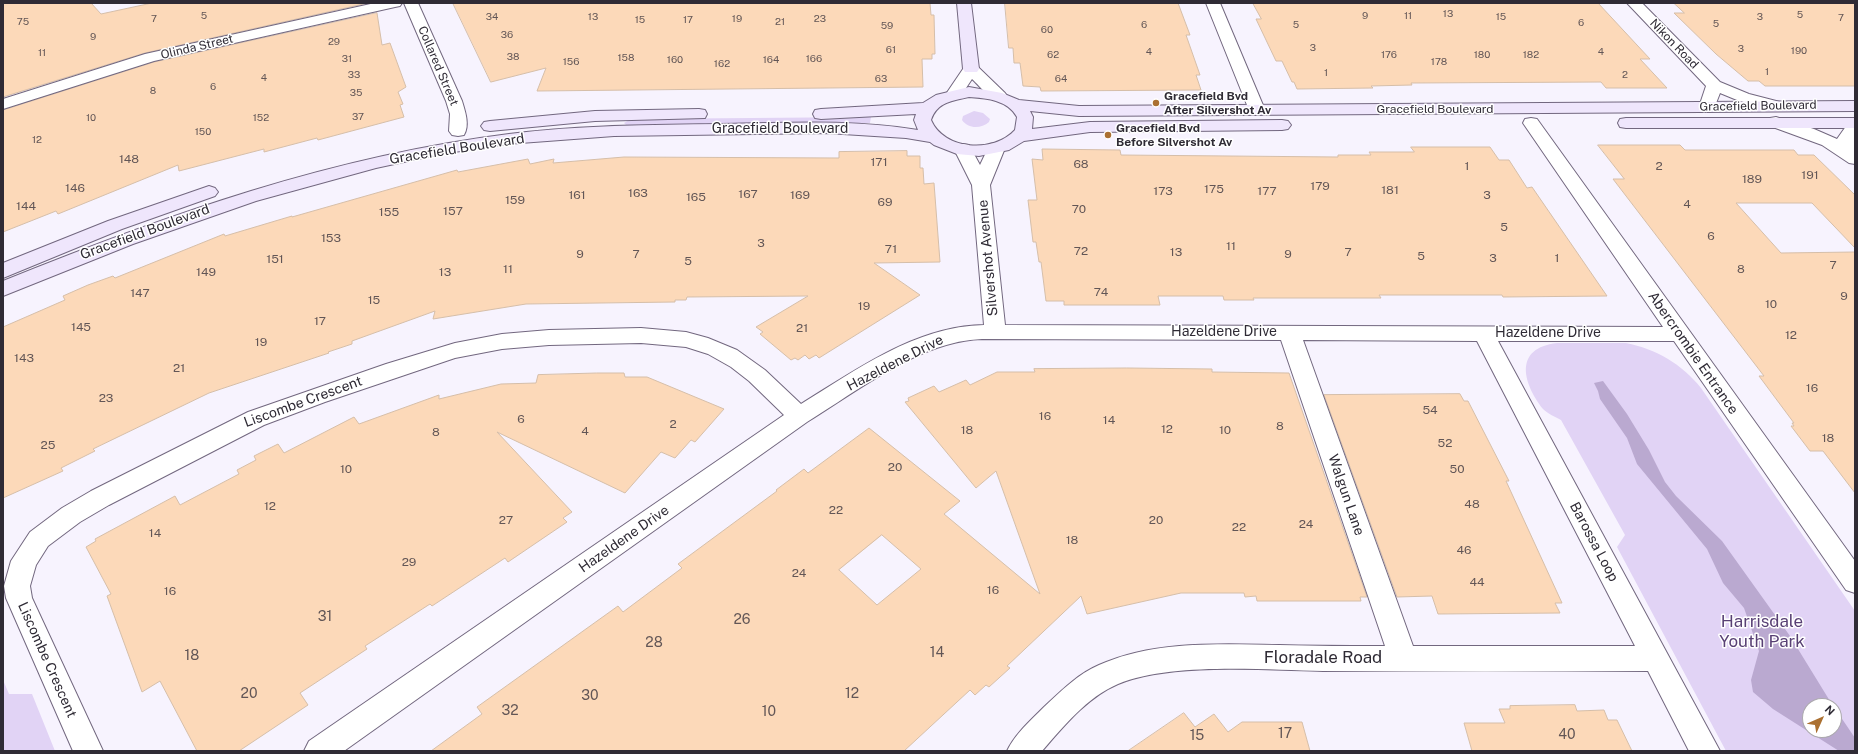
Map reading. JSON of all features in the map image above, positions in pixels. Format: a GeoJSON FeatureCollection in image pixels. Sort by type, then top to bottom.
{"type":"FeatureCollection","features":[{"type":"Feature","properties":{"kind":"street","name":"Olinda Street"},"geometry":{"type":"LineString","coordinates":[[3,104],[116,66],[395,3]]}},
{"type":"Feature","properties":{"kind":"street","name":"Collared Street"},"geometry":{"type":"LineString","coordinates":[[410,3],[454,101],[458,114],[458,131]]}},
{"type":"Feature","properties":{"kind":"street"},"geometry":{"type":"LineString","coordinates":[[964,3],[971,69],[999,96],[1020,109],[1025,120],[1023,131],[1020,136],[1013,141],[996,148],[985,150],[963,149],[950,147],[932,137],[925,129],[922,122],[923,115],[927,108],[934,102],[954,94],[977,93],[999,96]]}},
{"type":"Feature","properties":{"kind":"street"},"geometry":{"type":"LineString","coordinates":[[1213,3],[1257,110]]}},
{"type":"Feature","properties":{"kind":"street","name":"Nikon Road"},"geometry":{"type":"LineString","coordinates":[[1634,3],[1714,85],[1743,97],[1850,154]]}},
{"type":"Feature","properties":{"kind":"street"},"geometry":{"type":"LineString","coordinates":[[954,94],[971,69]]}},
{"type":"Feature","properties":{"kind":"street"},"geometry":{"type":"LineString","coordinates":[[1707,107],[1714,85]]}},
{"type":"Feature","properties":{"kind":"street","name":"Gracefield Boulevard"},"geometry":{"type":"LineString","coordinates":[[1014,104],[1079,111],[1707,107],[1855,124]]}},
{"type":"Feature","properties":{"kind":"street","name":"Gracefield Boulevard"},"geometry":{"type":"LineString","coordinates":[[1020,136],[1090,127],[1531,123],[1775,114],[1855,106]]}},
{"type":"Feature","properties":{"kind":"street","name":"Gracefield Boulevard"},"geometry":{"type":"LineString","coordinates":[[292,167],[384,145],[458,131],[532,121],[615,115],[828,114],[927,108]]}},
{"type":"Feature","properties":{"kind":"street","name":"Abercrombie Entrance"},"geometry":{"type":"LineString","coordinates":[[1531,123],[1679,334],[1851,572]]}},
{"type":"Feature","properties":{"kind":"street"},"geometry":{"type":"LineString","coordinates":[[1850,154],[1845,140],[1855,124]]}},
{"type":"Feature","properties":{"kind":"street","name":"Gracefield Boulevard"},"geometry":{"type":"LineString","coordinates":[[3,289],[128,237],[255,194],[332,172],[454,147],[508,139],[619,130],[846,128],[891,130],[932,137]]}},
{"type":"Feature","properties":{"kind":"street","name":"Silvershot Avenue"},"geometry":{"type":"LineString","coordinates":[[981,185],[996,148]]}},
{"type":"Feature","properties":{"kind":"street","name":"Silvershot Avenue"},"geometry":{"type":"LineString","coordinates":[[963,149],[981,185],[994,332]]}},
{"type":"Feature","properties":{"kind":"street","name":"Gracefield Boulevard"},"geometry":{"type":"LineString","coordinates":[[3,271],[115,225],[231,185],[269,174]]}},
{"type":"Feature","properties":{"kind":"street","name":"Hazeldene Drive"},"geometry":{"type":"LineString","coordinates":[[319,751],[799,416],[870,373],[922,346],[947,337],[970,332],[1679,334]]}},
{"type":"Feature","properties":{"kind":"street","name":"Walgun Lane"},"geometry":{"type":"LineString","coordinates":[[1289,332],[1403,658]]}},
{"type":"Feature","properties":{"kind":"street","name":"Barossa Loop"},"geometry":{"type":"LineString","coordinates":[[1483,333],[1705,751]]}},
{"type":"Feature","properties":{"kind":"street","name":"Liscombe Crescent"},"geometry":{"type":"LineString","coordinates":[[88,751],[19,598],[17,586],[24,561],[39,539],[71,514],[241,425],[266,414],[328,392],[434,356],[466,348],[512,340],[639,335],[684,339],[728,354],[799,416]]}},
{"type":"Feature","properties":{"kind":"street","name":"Floradale Road"},"geometry":{"type":"LineString","coordinates":[[1022,751],[1049,723],[1089,686],[1108,674],[1134,665],[1199,659],[1656,658]]}},
{"type":"Feature","properties":{"kind":"green space"},"geometry":{"type":"Polygon","coordinates":[[[974,111],[983,113],[990,119],[989,122],[982,126],[975,127],[968,125],[962,120],[963,116],[974,111]]]}},
{"type":"Feature","properties":{"kind":"green space"},"geometry":{"type":"Polygon","coordinates":[[[871,117],[870,123],[626,125],[624,123],[631,119],[871,117]]]}},
{"type":"Feature","properties":{"kind":"green space","name":"Harrisdale Youth Park"},"geometry":{"type":"Polygon","coordinates":[[[1557,343],[1626,343],[1648,349],[1668,359],[1694,379],[1855,611],[1855,751],[1726,751],[1617,547],[1625,535],[1561,420],[1543,409],[1530,388],[1526,368],[1528,359],[1534,352],[1543,346],[1557,343]]]}},
{"type":"Feature","properties":{"kind":"green space"},"geometry":{"type":"Polygon","coordinates":[[[3,680],[9,694],[32,694],[55,751],[3,751],[3,680]]]}},
{"type":"Feature","properties":{"kind":"shaded area"},"geometry":{"type":"Polygon","coordinates":[[[1603,381],[1627,414],[1649,450],[1665,482],[1676,496],[1722,541],[1790,636],[1828,698],[1802,698],[1802,727],[1773,709],[1753,692],[1751,680],[1759,651],[1744,608],[1723,583],[1707,549],[1637,464],[1627,438],[1600,399],[1594,383],[1603,381]]]}},
{"type":"Feature","properties":{"kind":"shaded area"},"geometry":{"type":"Polygon","coordinates":[[[1842,719],[1855,738],[1855,751],[1839,751],[1819,738],[1842,738],[1842,719]]]}},
{"type":"Feature","properties":{"kind":"building"},"geometry":{"type":"Polygon","coordinates":[[[3,3],[91,3],[101,14],[152,3],[368,3],[145,53],[3,97],[3,3]]]}},
{"type":"Feature","properties":{"kind":"building"},"geometry":{"type":"Polygon","coordinates":[[[453,3],[930,3],[931,15],[934,15],[935,54],[932,54],[932,59],[922,59],[923,87],[537,91],[546,68],[491,82],[453,3]]]}},
{"type":"Feature","properties":{"kind":"building"},"geometry":{"type":"Polygon","coordinates":[[[1005,3],[1178,3],[1190,35],[1186,35],[1200,75],[1196,75],[1201,90],[1041,91],[1040,87],[1023,86],[1020,63],[1014,63],[1013,48],[1009,48],[1005,3]]]}},
{"type":"Feature","properties":{"kind":"building"},"geometry":{"type":"Polygon","coordinates":[[[1253,3],[1598,3],[1650,59],[1640,59],[1667,88],[1606,88],[1601,82],[1411,83],[1412,85],[1371,86],[1373,88],[1297,89],[1282,61],[1276,61],[1256,19],[1261,19],[1253,3]]]}},
{"type":"Feature","properties":{"kind":"building"},"geometry":{"type":"Polygon","coordinates":[[[1674,3],[1855,3],[1855,86],[1765,86],[1759,81],[1748,81],[1716,54],[1674,13],[1684,13],[1674,3]]]}},
{"type":"Feature","properties":{"kind":"building"},"geometry":{"type":"Polygon","coordinates":[[[377,13],[382,45],[390,43],[406,87],[398,92],[403,104],[400,105],[404,117],[318,140],[317,138],[264,152],[264,149],[179,171],[178,165],[58,214],[56,211],[3,232],[3,110],[154,62],[377,13]]]}},
{"type":"Feature","properties":{"kind":"building"},"geometry":{"type":"Polygon","coordinates":[[[1598,145],[1680,145],[1685,150],[1794,150],[1798,155],[1814,155],[1855,195],[1855,248],[1812,203],[1736,203],[1781,253],[1855,252],[1855,493],[1823,451],[1810,451],[1791,426],[1794,426],[1792,423],[1794,423],[1759,376],[1764,376],[1613,179],[1624,179],[1598,145]]]}},
{"type":"Feature","properties":{"kind":"building"},"geometry":{"type":"Polygon","coordinates":[[[1411,147],[1490,147],[1499,160],[1509,160],[1527,188],[1532,187],[1607,296],[1503,297],[1502,295],[1379,295],[1381,298],[1253,298],[1254,300],[1224,300],[1223,296],[1158,296],[1160,305],[1064,305],[1064,301],[1046,301],[1041,262],[1039,262],[1036,242],[1033,242],[1028,200],[1037,200],[1032,159],[1043,160],[1042,149],[1120,150],[1121,155],[1338,157],[1338,155],[1371,155],[1369,152],[1414,152],[1411,147]]]}},
{"type":"Feature","properties":{"kind":"building"},"geometry":{"type":"Polygon","coordinates":[[[907,151],[907,156],[920,156],[920,168],[923,168],[924,184],[934,183],[940,262],[874,263],[920,295],[819,358],[816,355],[809,359],[805,355],[798,360],[795,358],[791,360],[760,334],[763,332],[756,327],[808,296],[687,297],[686,300],[675,300],[675,302],[526,304],[433,319],[435,311],[352,341],[352,344],[328,352],[329,353],[209,393],[93,449],[95,451],[61,468],[63,471],[3,498],[3,327],[65,300],[63,296],[88,285],[113,276],[115,278],[224,234],[225,236],[457,170],[458,172],[528,159],[530,164],[554,159],[553,163],[624,157],[839,158],[839,152],[907,151]]]}},
{"type":"Feature","properties":{"kind":"building"},"geometry":{"type":"Polygon","coordinates":[[[1034,369],[1212,369],[1212,372],[1289,373],[1367,597],[1360,597],[1361,601],[1257,601],[1256,596],[1245,597],[1244,593],[1181,593],[1087,614],[1081,596],[1007,666],[1010,668],[989,687],[986,685],[975,695],[970,690],[904,751],[431,751],[482,714],[477,707],[618,606],[623,612],[682,568],[678,564],[777,491],[776,490],[804,469],[808,473],[869,428],[960,501],[944,514],[1040,594],[996,471],[976,488],[905,402],[909,401],[908,398],[934,386],[939,392],[966,380],[970,385],[997,372],[1035,372],[1034,369]],[[882,535],[839,570],[877,605],[921,569],[882,535]]]}},
{"type":"Feature","properties":{"kind":"building"},"geometry":{"type":"Polygon","coordinates":[[[624,373],[625,377],[647,377],[724,409],[695,442],[691,440],[675,458],[661,452],[625,493],[497,432],[572,512],[563,518],[567,522],[508,562],[505,558],[432,606],[430,604],[365,646],[367,649],[300,693],[308,705],[239,751],[197,751],[160,681],[142,692],[107,596],[111,594],[86,547],[96,541],[95,539],[175,496],[180,505],[239,474],[237,470],[256,460],[254,456],[278,444],[284,453],[354,417],[359,424],[439,395],[439,399],[501,384],[536,383],[538,375],[624,373]]]}},
{"type":"Feature","properties":{"kind":"building"},"geometry":{"type":"Polygon","coordinates":[[[1460,394],[1464,401],[1468,401],[1509,481],[1506,481],[1562,603],[1555,603],[1560,613],[1438,614],[1432,596],[1397,597],[1324,395],[1460,394]]]}},
{"type":"Feature","properties":{"kind":"building"},"geometry":{"type":"Polygon","coordinates":[[[1575,705],[1577,711],[1604,710],[1608,720],[1617,720],[1632,751],[1472,751],[1464,723],[1505,723],[1499,709],[1510,709],[1510,706],[1575,705]]]}},
{"type":"Feature","properties":{"kind":"building"},"geometry":{"type":"Polygon","coordinates":[[[1184,713],[1195,727],[1214,714],[1228,732],[1242,722],[1302,722],[1310,751],[1128,751],[1184,713]]]}},
{"type":"Feature","properties":{"kind":"place","name":"Gracefield Bvd After Silvershot Av"},"geometry":{"type":"Point","coordinates":[1156,103]}},
{"type":"Feature","properties":{"kind":"place","name":"Gracefield Bvd Before Silvershot Av"},"geometry":{"type":"Point","coordinates":[1108,135]}}]}
